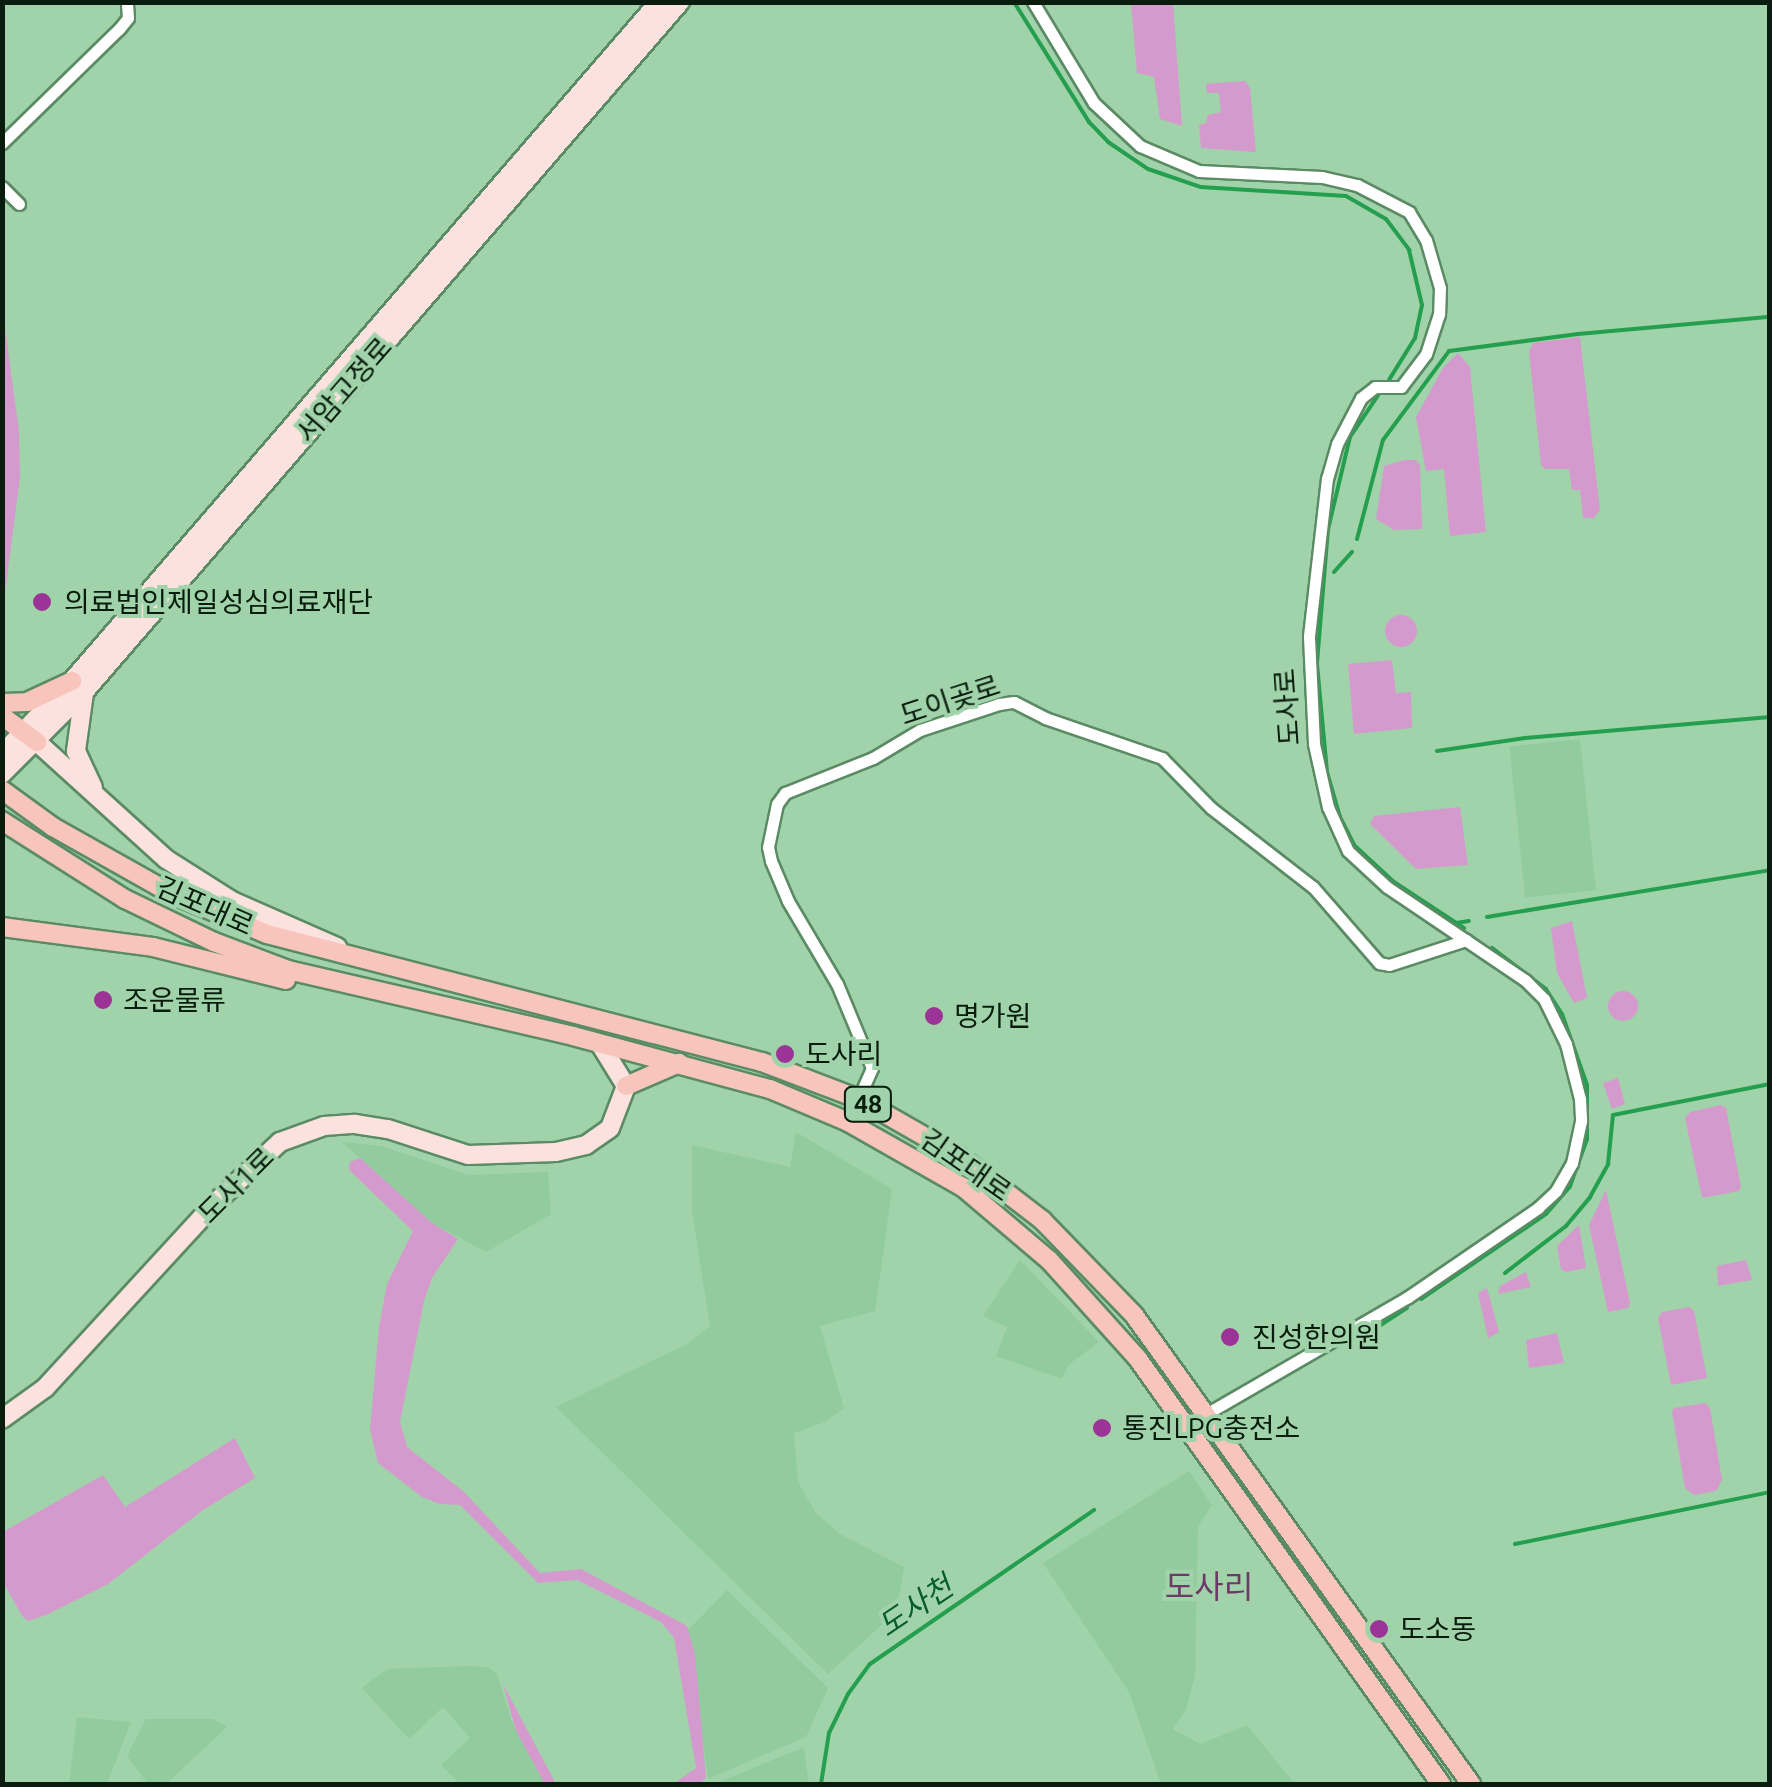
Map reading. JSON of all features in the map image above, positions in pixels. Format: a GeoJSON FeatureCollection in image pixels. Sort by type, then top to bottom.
{"type":"FeatureCollection","features":[{"type":"Feature","properties":{"kind":"main road","name":"서암고정로"},"geometry":{"type":"LineString","coordinates":[[78,687],[659,2]]}},
{"type":"Feature","properties":{"kind":"main road","name":"서암고정로"},"geometry":{"type":"LineString","coordinates":[[2,774],[680,2]]}},
{"type":"Feature","properties":{"kind":"main road"},"geometry":{"type":"LineString","coordinates":[[2,703],[27,702],[78,687],[76,750],[101,800]]}},
{"type":"Feature","properties":{"kind":"main road"},"geometry":{"type":"LineString","coordinates":[[2,716],[31,737],[166,859],[232,901],[379,966]]}},
{"type":"Feature","properties":{"kind":"main road","name":"서암고정로"},"geometry":{"type":"LineString","coordinates":[[2,754],[31,737]]}},
{"type":"Feature","properties":{"kind":"main road","name":"김포대로"},"geometry":{"type":"LineString","coordinates":[[5,792],[53,827],[170,893],[267,934],[762,1062],[859,1099],[959,1156],[1050,1228],[1134,1314],[1471,1784]]}},
{"type":"Feature","properties":{"kind":"main road","name":"김포대로"},"geometry":{"type":"LineString","coordinates":[[2,821],[125,899],[214,942],[288,970],[679,1063],[770,1089],[848,1122],[941,1173],[1001,1216],[1119,1335],[1442,1784]]}},
{"type":"Feature","properties":{"kind":"main road"},"geometry":{"type":"LineString","coordinates":[[2,927],[153,948],[300,984],[378,990]]}},
{"type":"Feature","properties":{"kind":"main road"},"geometry":{"type":"LineString","coordinates":[[600,1044],[626,1086],[679,1063]]}},
{"type":"Feature","properties":{"kind":"main road","name":"도사1로"},"geometry":{"type":"LineString","coordinates":[[2,1419],[44,1388],[215,1202],[262,1156],[290,1136],[324,1126],[355,1124],[388,1129],[468,1154],[556,1152],[603,1135],[618,1113],[626,1086]]}},
{"type":"Feature","properties":{"kind":"street"},"geometry":{"type":"LineString","coordinates":[[2,143],[119,29],[128,18],[127,2]]}},
{"type":"Feature","properties":{"kind":"street","name":"도사로"},"geometry":{"type":"LineString","coordinates":[[1033,2],[1094,103],[1140,146],[1200,171],[1322,177],[1357,184],[1409,212],[1426,240],[1440,288],[1439,314],[1426,354],[1401,386],[1375,387],[1361,398],[1337,444],[1327,478],[1311,590],[1309,703],[1324,794],[1348,851],[1387,887],[1525,980],[1544,999],[1566,1044],[1576,1077],[1581,1121],[1564,1178],[1538,1208],[1408,1297],[1208,1413]]}},
{"type":"Feature","properties":{"kind":"street"},"geometry":{"type":"LineString","coordinates":[[2,187],[19,204]]}},
{"type":"Feature","properties":{"kind":"street","name":"도이곶로"},"geometry":{"type":"LineString","coordinates":[[848,1122],[872,1068],[838,984],[788,901],[771,862],[768,847],[777,804],[785,792],[873,758],[920,730],[1007,702],[1162,758],[1210,808],[1314,887],[1379,963],[1389,965],[1466,940]]}},
{"type":"Feature","properties":{"kind":"shaded area"},"geometry":{"type":"Polygon","coordinates":[[[1131,3],[1173,3],[1182,126],[1160,119],[1154,77],[1137,73],[1131,3]]]}},
{"type":"Feature","properties":{"kind":"shaded area"},"geometry":{"type":"Polygon","coordinates":[[[1245,81],[1250,88],[1256,152],[1201,148],[1199,125],[1206,123],[1208,115],[1221,112],[1219,93],[1207,93],[1206,84],[1245,81]]]}},
{"type":"Feature","properties":{"kind":"shaded area"},"geometry":{"type":"Polygon","coordinates":[[[3,314],[19,431],[20,477],[3,608],[3,314]]]}},
{"type":"Feature","properties":{"kind":"shaded area"},"geometry":{"type":"Polygon","coordinates":[[[1580,337],[1600,510],[1594,518],[1583,518],[1580,490],[1572,490],[1569,469],[1545,469],[1541,465],[1529,351],[1533,343],[1580,337]]]}},
{"type":"Feature","properties":{"kind":"shaded area"},"geometry":{"type":"Polygon","coordinates":[[[1458,353],[1470,367],[1486,532],[1450,536],[1444,469],[1426,471],[1416,417],[1443,368],[1458,353]]]}},
{"type":"Feature","properties":{"kind":"shaded area"},"geometry":{"type":"Polygon","coordinates":[[[1416,460],[1420,465],[1422,529],[1394,530],[1376,519],[1384,466],[1416,460]]]}},
{"type":"Feature","properties":{"kind":"shaded area"},"geometry":{"type":"Polygon","coordinates":[[[1401,615],[1412,620],[1417,631],[1412,642],[1401,647],[1390,642],[1385,631],[1390,620],[1401,615]]]}},
{"type":"Feature","properties":{"kind":"shaded area"},"geometry":{"type":"Polygon","coordinates":[[[1392,660],[1396,693],[1411,692],[1412,728],[1354,734],[1348,664],[1392,660]]]}},
{"type":"Feature","properties":{"kind":"shaded area"},"geometry":{"type":"Polygon","coordinates":[[[1580,739],[1596,890],[1525,898],[1509,746],[1580,739]]]}},
{"type":"Feature","properties":{"kind":"shaded area"},"geometry":{"type":"Polygon","coordinates":[[[1460,807],[1468,865],[1416,869],[1370,824],[1374,816],[1460,807]]]}},
{"type":"Feature","properties":{"kind":"shaded area"},"geometry":{"type":"Polygon","coordinates":[[[1572,921],[1587,998],[1574,1003],[1557,973],[1551,928],[1572,921]]]}},
{"type":"Feature","properties":{"kind":"shaded area"},"geometry":{"type":"Polygon","coordinates":[[[1623,991],[1633,996],[1638,1006],[1633,1016],[1623,1021],[1613,1016],[1608,1006],[1613,996],[1623,991]]]}},
{"type":"Feature","properties":{"kind":"shaded area"},"geometry":{"type":"Polygon","coordinates":[[[1618,1078],[1625,1104],[1612,1109],[1603,1083],[1618,1078]]]}},
{"type":"Feature","properties":{"kind":"shaded area"},"geometry":{"type":"Polygon","coordinates":[[[1721,1105],[1726,1108],[1741,1187],[1739,1191],[1702,1198],[1685,1118],[1690,1112],[1721,1105]]]}},
{"type":"Feature","properties":{"kind":"shaded area"},"geometry":{"type":"Polygon","coordinates":[[[796,1132],[892,1189],[875,1311],[820,1326],[844,1408],[825,1422],[794,1433],[798,1482],[816,1513],[840,1534],[904,1567],[897,1611],[828,1674],[556,1407],[687,1344],[710,1326],[692,1212],[692,1145],[790,1167],[796,1132]]]}},
{"type":"Feature","properties":{"kind":"shaded area"},"geometry":{"type":"Polygon","coordinates":[[[342,1142],[381,1146],[468,1175],[548,1172],[551,1214],[486,1252],[432,1223],[342,1142]]]}},
{"type":"Feature","properties":{"kind":"shaded area"},"geometry":{"type":"Polygon","coordinates":[[[360,1158],[432,1223],[458,1239],[432,1278],[424,1301],[400,1422],[407,1447],[464,1492],[540,1573],[581,1569],[687,1626],[695,1654],[706,1778],[699,1784],[673,1784],[696,1768],[674,1638],[661,1622],[577,1580],[538,1583],[460,1505],[440,1504],[422,1497],[378,1463],[370,1430],[379,1327],[387,1284],[413,1231],[349,1170],[350,1162],[360,1158]]]}},
{"type":"Feature","properties":{"kind":"shaded area"},"geometry":{"type":"Polygon","coordinates":[[[1606,1190],[1630,1303],[1628,1308],[1608,1312],[1589,1225],[1606,1190]]]}},
{"type":"Feature","properties":{"kind":"shaded area"},"geometry":{"type":"Polygon","coordinates":[[[1579,1225],[1586,1268],[1566,1272],[1561,1269],[1557,1246],[1579,1225]]]}},
{"type":"Feature","properties":{"kind":"shaded area"},"geometry":{"type":"Polygon","coordinates":[[[1020,1260],[1099,1342],[1068,1365],[1062,1379],[996,1356],[1007,1327],[983,1316],[1020,1260]]]}},
{"type":"Feature","properties":{"kind":"shaded area"},"geometry":{"type":"Polygon","coordinates":[[[1746,1260],[1752,1280],[1718,1286],[1717,1266],[1746,1260]]]}},
{"type":"Feature","properties":{"kind":"shaded area"},"geometry":{"type":"Polygon","coordinates":[[[1526,1272],[1531,1287],[1498,1294],[1500,1286],[1526,1272]]]}},
{"type":"Feature","properties":{"kind":"shaded area"},"geometry":{"type":"Polygon","coordinates":[[[1487,1288],[1499,1332],[1488,1338],[1478,1293],[1487,1288]]]}},
{"type":"Feature","properties":{"kind":"shaded area"},"geometry":{"type":"Polygon","coordinates":[[[1689,1307],[1694,1311],[1707,1378],[1671,1385],[1658,1318],[1662,1312],[1689,1307]]]}},
{"type":"Feature","properties":{"kind":"shaded area"},"geometry":{"type":"Polygon","coordinates":[[[1557,1333],[1564,1363],[1529,1368],[1526,1340],[1557,1333]]]}},
{"type":"Feature","properties":{"kind":"shaded area"},"geometry":{"type":"Polygon","coordinates":[[[1705,1403],[1710,1408],[1722,1480],[1716,1491],[1694,1495],[1685,1488],[1672,1412],[1674,1408],[1705,1403]]]}},
{"type":"Feature","properties":{"kind":"shaded area"},"geometry":{"type":"Polygon","coordinates":[[[235,1438],[255,1478],[203,1510],[108,1584],[46,1615],[28,1621],[22,1616],[3,1582],[3,1532],[103,1475],[125,1507],[235,1438]]]}},
{"type":"Feature","properties":{"kind":"shaded area"},"geometry":{"type":"Polygon","coordinates":[[[1189,1471],[1212,1505],[1198,1526],[1195,1676],[1186,1709],[1173,1729],[1200,1744],[1247,1725],[1295,1784],[1161,1784],[1129,1692],[1043,1563],[1189,1471]]]}},
{"type":"Feature","properties":{"kind":"shaded area"},"geometry":{"type":"Polygon","coordinates":[[[727,1590],[828,1688],[806,1737],[708,1779],[688,1630],[727,1590]]]}},
{"type":"Feature","properties":{"kind":"shaded area"},"geometry":{"type":"Polygon","coordinates":[[[488,1667],[497,1674],[512,1722],[545,1784],[460,1784],[441,1765],[470,1738],[443,1707],[409,1739],[362,1688],[387,1669],[488,1667]]]}},
{"type":"Feature","properties":{"kind":"shaded area"},"geometry":{"type":"Polygon","coordinates":[[[503,1684],[556,1784],[545,1784],[516,1731],[503,1684]]]}},
{"type":"Feature","properties":{"kind":"shaded area"},"geometry":{"type":"Polygon","coordinates":[[[77,1717],[131,1722],[107,1784],[69,1784],[77,1717]]]}},
{"type":"Feature","properties":{"kind":"shaded area"},"geometry":{"type":"Polygon","coordinates":[[[146,1719],[213,1719],[227,1727],[166,1784],[148,1784],[127,1756],[146,1719]]]}},
{"type":"Feature","properties":{"kind":"shaded area"},"geometry":{"type":"Polygon","coordinates":[[[804,1748],[809,1784],[715,1784],[789,1753],[804,1748]]]}},
{"type":"Feature","properties":{"kind":"waterway"},"geometry":{"type":"LineString","coordinates":[[1014,2],[1089,122],[1108,142],[1148,169],[1201,187],[1346,196],[1386,219],[1409,250],[1422,305],[1415,338],[1389,380]]}},
{"type":"Feature","properties":{"kind":"waterway"},"geometry":{"type":"LineString","coordinates":[[1357,539],[1383,440],[1449,351],[1578,334],[1770,317]]}},
{"type":"Feature","properties":{"kind":"waterway"},"geometry":{"type":"LineString","coordinates":[[1381,391],[1350,437],[1328,529],[1317,664],[1327,772],[1340,817],[1355,846],[1394,882],[1464,928]]}},
{"type":"Feature","properties":{"kind":"waterway"},"geometry":{"type":"LineString","coordinates":[[1334,572],[1352,552]]}},
{"type":"Feature","properties":{"kind":"waterway"},"geometry":{"type":"LineString","coordinates":[[1437,751],[1525,738],[1770,717]]}},
{"type":"Feature","properties":{"kind":"waterway"},"geometry":{"type":"LineString","coordinates":[[1487,917],[1770,870]]}},
{"type":"Feature","properties":{"kind":"waterway"},"geometry":{"type":"LineString","coordinates":[[1456,923],[1469,921]]}},
{"type":"Feature","properties":{"kind":"waterway"},"geometry":{"type":"LineString","coordinates":[[1421,1299],[1546,1214],[1570,1186],[1587,1139],[1587,1085],[1562,1014],[1546,989],[1492,948]]}},
{"type":"Feature","properties":{"kind":"waterway"},"geometry":{"type":"LineString","coordinates":[[1505,1273],[1566,1226],[1590,1197],[1608,1164],[1613,1115],[1770,1084]]}},
{"type":"Feature","properties":{"kind":"waterway"},"geometry":{"type":"LineString","coordinates":[[1376,1328],[1407,1308]]}},
{"type":"Feature","properties":{"kind":"waterway"},"geometry":{"type":"LineString","coordinates":[[1515,1544],[1770,1492]]}},
{"type":"Feature","properties":{"kind":"waterway","name":"도사천"},"geometry":{"type":"LineString","coordinates":[[821,1784],[829,1733],[848,1694],[870,1664],[1094,1510]]}},
{"type":"Feature","properties":{"kind":"place","name":"의료법인제일성심의료재단"},"geometry":{"type":"Point","coordinates":[42,602]}},
{"type":"Feature","properties":{"kind":"place","name":"조운물류"},"geometry":{"type":"Point","coordinates":[103,1000]}},
{"type":"Feature","properties":{"kind":"place","name":"명가원"},"geometry":{"type":"Point","coordinates":[934,1016]}},
{"type":"Feature","properties":{"kind":"place","name":"도사리"},"geometry":{"type":"Point","coordinates":[785,1054]}},
{"type":"Feature","properties":{"kind":"place","name":"진성한의원"},"geometry":{"type":"Point","coordinates":[1230,1337]}},
{"type":"Feature","properties":{"kind":"place","name":"통진LPG충전소"},"geometry":{"type":"Point","coordinates":[1102,1428]}},
{"type":"Feature","properties":{"kind":"place","name":"도소동"},"geometry":{"type":"Point","coordinates":[1379,1629]}},
{"type":"Feature","properties":{"kind":"district","name":"도사리"},"geometry":{"type":"Point","coordinates":[1209,1586]}}]}
